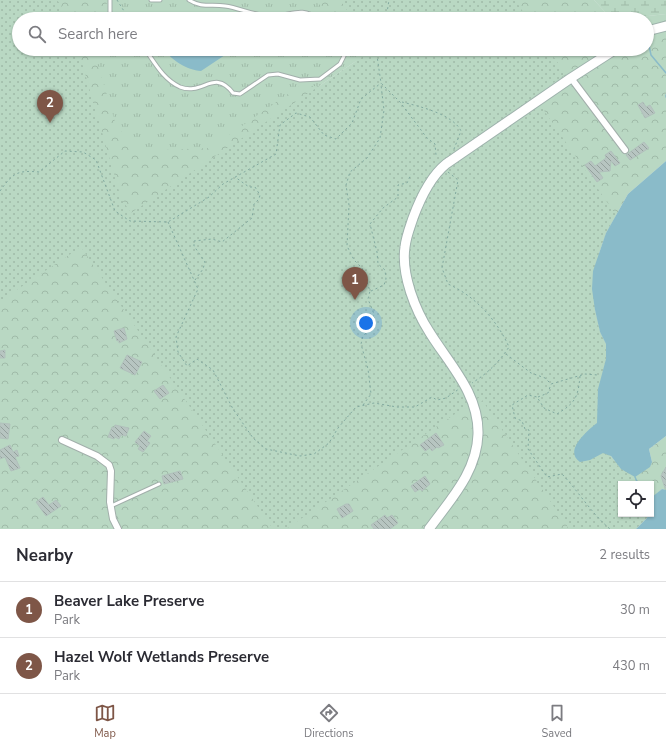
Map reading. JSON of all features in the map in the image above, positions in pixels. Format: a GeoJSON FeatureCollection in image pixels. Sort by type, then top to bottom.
{"type":"FeatureCollection","features":[{"type":"Feature","properties":{"kind":"street"},"geometry":{"type":"LineString","coordinates":[[654,30],[666,26]]}},
{"type":"Feature","properties":{"kind":"street"},"geometry":{"type":"LineString","coordinates":[[429,529],[465,478],[476,454],[478,434],[477,418],[470,392],[429,331],[416,303],[406,270],[405,247],[410,228],[425,190],[440,169],[570,78],[605,56]]}},
{"type":"Feature","properties":{"kind":"street"},"geometry":{"type":"LineString","coordinates":[[570,78],[625,150]]}},
{"type":"Feature","properties":{"kind":"street"},"geometry":{"type":"LineString","coordinates":[[62,440],[97,456],[109,465],[111,471],[112,519],[118,529]]}},
{"type":"Feature","properties":{"kind":"lane"},"geometry":{"type":"LineString","coordinates":[[110,0],[110,12]]}},
{"type":"Feature","properties":{"kind":"lane"},"geometry":{"type":"LineString","coordinates":[[151,0],[160,0]]}},
{"type":"Feature","properties":{"kind":"lane"},"geometry":{"type":"LineString","coordinates":[[189,0],[198,6],[224,6],[252,12]]}},
{"type":"Feature","properties":{"kind":"lane"},"geometry":{"type":"LineString","coordinates":[[150,56],[161,72],[171,82],[182,88],[196,88],[217,82],[228,85],[234,93],[240,94],[268,75],[278,74],[300,80],[320,79],[340,64],[344,56]]}},
{"type":"Feature","properties":{"kind":"lane"},"geometry":{"type":"LineString","coordinates":[[111,506],[158,484]]}},
{"type":"Feature","properties":{"kind":"path"},"geometry":{"type":"LineString","coordinates":[[117,0],[125,12]]}},
{"type":"Feature","properties":{"kind":"path"},"geometry":{"type":"LineString","coordinates":[[387,12],[389,0]]}},
{"type":"Feature","properties":{"kind":"path"},"geometry":{"type":"LineString","coordinates":[[362,406],[371,394],[368,369],[362,344],[363,336],[370,329],[374,314],[368,299],[370,291],[362,268],[354,260],[347,246],[349,205],[346,185],[350,172],[367,158],[380,138],[384,110],[377,56]]}},
{"type":"Feature","properties":{"kind":"path"},"geometry":{"type":"LineString","coordinates":[[381,83],[400,102],[427,138],[435,144],[436,155]]}},
{"type":"Feature","properties":{"kind":"path"},"geometry":{"type":"LineString","coordinates":[[0,191],[11,176],[23,171],[39,172],[65,151],[82,152],[96,160],[114,211],[130,220],[168,222],[198,204],[235,176],[276,154],[280,125],[296,113],[310,117],[324,135],[336,139],[352,123],[361,99],[381,83]]}},
{"type":"Feature","properties":{"kind":"path"},"geometry":{"type":"LineString","coordinates":[[400,102],[436,112],[458,126],[461,131],[453,150],[453,159]]}},
{"type":"Feature","properties":{"kind":"path"},"geometry":{"type":"LineString","coordinates":[[168,222],[198,289],[176,337],[178,352],[187,366],[197,359],[213,370],[233,409],[253,438],[266,449],[300,456],[314,454],[329,442],[338,428],[356,407],[374,403],[398,407],[415,407],[432,397],[436,400],[446,398],[465,385],[472,384],[485,375],[500,361],[509,347],[501,329],[463,290],[448,284],[442,268],[458,180],[452,173],[440,169]]}},
{"type":"Feature","properties":{"kind":"path"},"geometry":{"type":"LineString","coordinates":[[370,291],[384,285],[386,279],[385,270],[378,264],[377,252],[370,224],[383,208],[398,197],[398,185],[407,182],[411,174]]}},
{"type":"Feature","properties":{"kind":"path"},"geometry":{"type":"LineString","coordinates":[[195,280],[203,269],[205,262],[194,246],[194,241],[212,239],[222,242],[252,218],[254,204],[259,199],[260,195],[255,187],[249,187],[235,176]]}},
{"type":"Feature","properties":{"kind":"path"},"geometry":{"type":"LineString","coordinates":[[505,353],[531,373],[545,378],[551,384]]}},
{"type":"Feature","properties":{"kind":"path"},"geometry":{"type":"LineString","coordinates":[[551,384],[585,374],[598,375]]}},
{"type":"Feature","properties":{"kind":"path"},"geometry":{"type":"LineString","coordinates":[[537,396],[544,408],[557,414],[572,405],[577,394],[580,376]]}},
{"type":"Feature","properties":{"kind":"path"},"geometry":{"type":"LineString","coordinates":[[551,384],[548,393],[537,396],[528,395],[512,404],[515,418],[522,421],[525,430],[529,430],[528,449],[547,477],[562,474],[576,489],[589,509],[610,529]]}},
{"type":"Feature","properties":{"kind":"green space"},"geometry":{"type":"Polygon","coordinates":[[[0,0],[107,0],[106,12],[12,12],[12,56],[95,56],[116,125],[138,151],[210,148],[301,85],[337,88],[359,56],[654,56],[654,15],[666,14],[666,161],[628,194],[606,233],[599,253],[595,310],[600,332],[606,344],[611,456],[615,461],[652,462],[649,449],[666,436],[666,490],[662,489],[654,496],[654,481],[618,481],[618,517],[646,517],[636,529],[0,529],[0,0]]]}},
{"type":"Feature","properties":{"kind":"green space"},"geometry":{"type":"Polygon","coordinates":[[[0,0],[57,0],[66,12],[12,12],[12,56],[80,56],[121,198],[131,213],[364,56],[553,56],[566,74],[534,96],[616,215],[606,233],[599,253],[595,310],[600,332],[606,344],[606,359],[598,389],[597,423],[575,446],[590,460],[603,453],[607,455],[636,481],[618,481],[618,517],[647,518],[636,529],[569,529],[480,397],[286,529],[273,529],[81,247],[0,301],[0,0]]]}},
{"type":"Feature","properties":{"kind":"green space"},"geometry":{"type":"Polygon","coordinates":[[[57,0],[340,0],[348,12],[65,12],[57,0]]]}},
{"type":"Feature","properties":{"kind":"green space"},"geometry":{"type":"Polygon","coordinates":[[[312,0],[594,0],[605,12],[332,12],[312,0]]]}},
{"type":"Feature","properties":{"kind":"green space"},"geometry":{"type":"Polygon","coordinates":[[[340,0],[515,0],[523,12],[348,12],[340,0]]]}},
{"type":"Feature","properties":{"kind":"green space"},"geometry":{"type":"Polygon","coordinates":[[[594,0],[666,0],[666,14],[654,15],[654,12],[605,12],[594,0]]]}},
{"type":"Feature","properties":{"kind":"green space"},"geometry":{"type":"Polygon","coordinates":[[[80,56],[364,56],[131,213],[80,56]]]}},
{"type":"Feature","properties":{"kind":"water"},"geometry":{"type":"Polygon","coordinates":[[[170,56],[224,56],[201,71],[190,69],[170,56]]]}},
{"type":"Feature","properties":{"kind":"water"},"geometry":{"type":"Polygon","coordinates":[[[666,161],[666,436],[649,449],[652,462],[650,467],[635,477],[621,469],[611,456],[603,453],[590,460],[580,462],[575,457],[574,452],[579,441],[588,430],[597,423],[598,389],[606,359],[606,344],[600,332],[595,310],[592,289],[593,271],[606,233],[628,194],[666,161]]]}},
{"type":"Feature","properties":{"kind":"water"},"geometry":{"type":"Polygon","coordinates":[[[662,489],[666,490],[666,529],[636,529],[647,517],[654,517],[654,495],[662,489]]]}},
{"type":"Feature","properties":{"kind":"building"},"geometry":{"type":"Polygon","coordinates":[[[643,102],[646,107],[650,105],[655,113],[645,118],[638,105],[643,102]]]}},
{"type":"Feature","properties":{"kind":"building"},"geometry":{"type":"Polygon","coordinates":[[[644,142],[649,148],[630,160],[626,155],[644,142]]]}},
{"type":"Feature","properties":{"kind":"building"},"geometry":{"type":"Polygon","coordinates":[[[611,151],[620,163],[615,166],[611,161],[610,171],[599,172],[603,178],[597,182],[585,165],[591,161],[595,166],[606,158],[605,155],[611,151]]]}},
{"type":"Feature","properties":{"kind":"building"},"geometry":{"type":"Polygon","coordinates":[[[124,328],[127,339],[119,343],[114,331],[124,328]]]}},
{"type":"Feature","properties":{"kind":"building"},"geometry":{"type":"Polygon","coordinates":[[[5,350],[5,358],[0,358],[0,351],[5,350]]]}},
{"type":"Feature","properties":{"kind":"building"},"geometry":{"type":"Polygon","coordinates":[[[127,355],[142,362],[135,375],[120,368],[127,355]]]}},
{"type":"Feature","properties":{"kind":"building"},"geometry":{"type":"Polygon","coordinates":[[[163,385],[169,393],[160,399],[154,391],[163,385]]]}},
{"type":"Feature","properties":{"kind":"building"},"geometry":{"type":"Polygon","coordinates":[[[0,423],[10,424],[8,439],[0,438],[0,423]]]}},
{"type":"Feature","properties":{"kind":"building"},"geometry":{"type":"Polygon","coordinates":[[[115,425],[129,428],[126,436],[121,435],[119,439],[115,437],[114,439],[108,437],[112,427],[114,428],[115,425]]]}},
{"type":"Feature","properties":{"kind":"building"},"geometry":{"type":"Polygon","coordinates":[[[144,431],[151,436],[147,441],[150,443],[143,452],[138,449],[140,446],[135,442],[144,431]]]}},
{"type":"Feature","properties":{"kind":"building"},"geometry":{"type":"Polygon","coordinates":[[[436,433],[444,445],[438,448],[437,447],[432,451],[430,448],[425,451],[420,445],[436,433]]]}},
{"type":"Feature","properties":{"kind":"building"},"geometry":{"type":"Polygon","coordinates":[[[10,445],[13,452],[17,450],[19,456],[15,457],[20,468],[11,471],[5,457],[0,459],[0,450],[10,445]]]}},
{"type":"Feature","properties":{"kind":"building"},"geometry":{"type":"Polygon","coordinates":[[[666,467],[666,488],[665,488],[661,476],[666,467]]]}},
{"type":"Feature","properties":{"kind":"building"},"geometry":{"type":"Polygon","coordinates":[[[180,471],[183,479],[164,484],[162,476],[180,471]]]}},
{"type":"Feature","properties":{"kind":"building"},"geometry":{"type":"Polygon","coordinates":[[[425,476],[430,484],[422,491],[420,489],[415,492],[411,486],[425,476]]]}},
{"type":"Feature","properties":{"kind":"building"},"geometry":{"type":"Polygon","coordinates":[[[43,497],[49,505],[56,500],[61,506],[46,516],[36,502],[43,497]]]}},
{"type":"Feature","properties":{"kind":"building"},"geometry":{"type":"Polygon","coordinates":[[[349,504],[353,511],[342,518],[337,509],[349,504]]]}},
{"type":"Feature","properties":{"kind":"building"},"geometry":{"type":"Polygon","coordinates":[[[385,515],[387,518],[392,515],[398,523],[390,529],[374,529],[371,525],[385,515]]]}},
{"type":"Feature","properties":{"kind":"waterway"},"geometry":{"type":"LineString","coordinates":[[652,56],[666,73]]}},
{"type":"Feature","properties":{"kind":"waterway"},"geometry":{"type":"LineString","coordinates":[[635,477],[637,481]]}},
{"type":"Feature","properties":{"kind":"place","name":"Hazel Wolf Wetlands Preserve"},"geometry":{"type":"Point","coordinates":[50,123]}},
{"type":"Feature","properties":{"kind":"place","name":"Beaver Lake Preserve"},"geometry":{"type":"Point","coordinates":[355,300]}}]}
